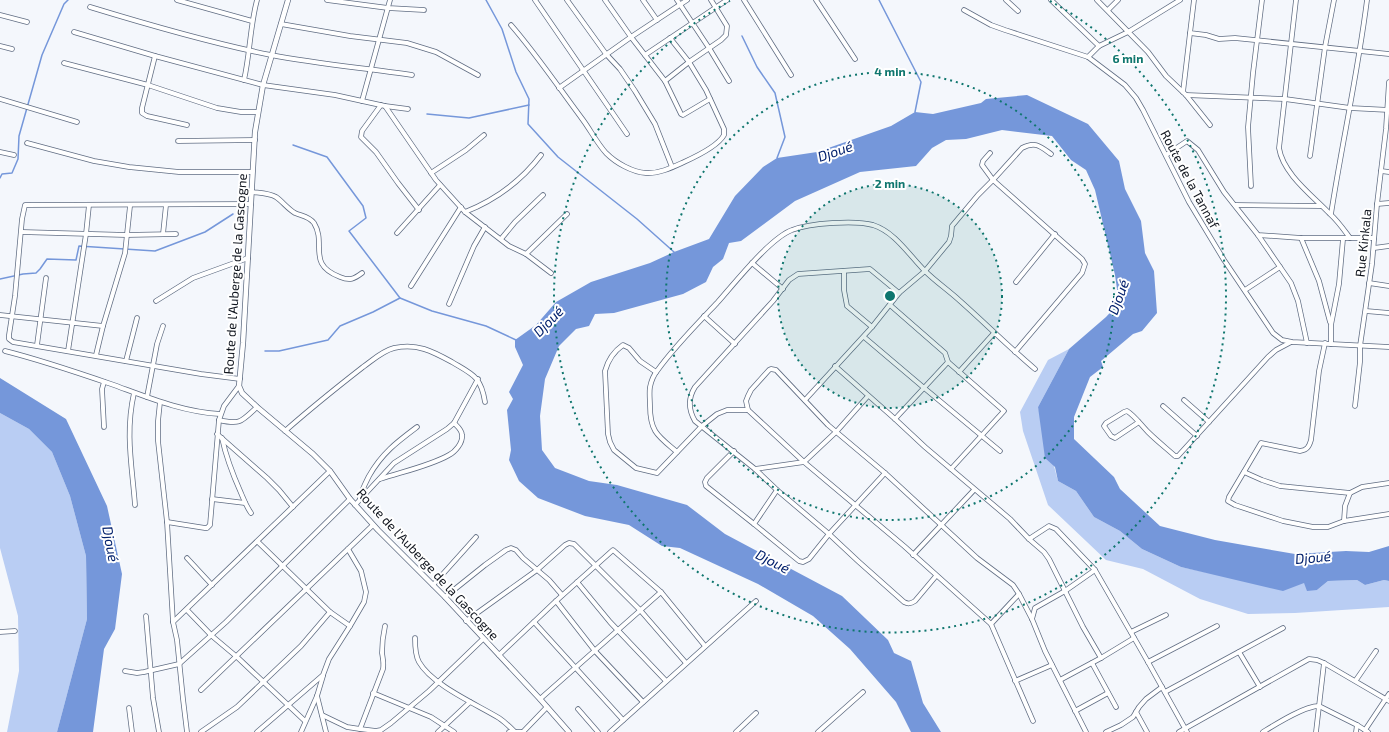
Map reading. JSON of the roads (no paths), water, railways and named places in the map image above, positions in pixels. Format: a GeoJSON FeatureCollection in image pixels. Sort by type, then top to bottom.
{"type":"FeatureCollection","features":[{"type":"Feature","properties":{"kind":"street"},"geometry":{"type":"LineString","coordinates":[[177,0],[252,21]]}},
{"type":"Feature","properties":{"kind":"street"},"geometry":{"type":"LineString","coordinates":[[244,80],[252,21],[257,0]]}},
{"type":"Feature","properties":{"kind":"street","name":"Route de l'Auberge de la Gascogne"},"geometry":{"type":"LineString","coordinates":[[288,0],[263,85],[254,140],[243,343],[239,386],[242,393],[257,408],[313,454],[330,471],[350,499],[373,525],[433,585],[569,732]]}},
{"type":"Feature","properties":{"kind":"street"},"geometry":{"type":"LineString","coordinates":[[327,0],[388,8],[424,10]]}},
{"type":"Feature","properties":{"kind":"street"},"geometry":{"type":"LineString","coordinates":[[362,101],[390,0]]}},
{"type":"Feature","properties":{"kind":"street"},"geometry":{"type":"LineString","coordinates":[[567,0],[606,54],[620,69],[636,91],[655,124],[672,167]]}},
{"type":"Feature","properties":{"kind":"street"},"geometry":{"type":"LineString","coordinates":[[605,0],[631,37],[665,80],[681,114],[683,115],[710,99]]}},
{"type":"Feature","properties":{"kind":"street"},"geometry":{"type":"LineString","coordinates":[[643,0],[657,20]]}},
{"type":"Feature","properties":{"kind":"street"},"geometry":{"type":"LineString","coordinates":[[677,0],[729,81]]}},
{"type":"Feature","properties":{"kind":"street"},"geometry":{"type":"LineString","coordinates":[[559,88],[606,54],[687,0]]}},
{"type":"Feature","properties":{"kind":"street"},"geometry":{"type":"LineString","coordinates":[[665,80],[726,35],[728,29],[711,0]]}},
{"type":"Feature","properties":{"kind":"street"},"geometry":{"type":"LineString","coordinates":[[645,55],[727,0]]}},
{"type":"Feature","properties":{"kind":"street"},"geometry":{"type":"LineString","coordinates":[[744,0],[791,75]]}},
{"type":"Feature","properties":{"kind":"street"},"geometry":{"type":"LineString","coordinates":[[816,0],[855,59]]}},
{"type":"Feature","properties":{"kind":"street"},"geometry":{"type":"LineString","coordinates":[[1006,0],[1018,11]]}},
{"type":"Feature","properties":{"kind":"street"},"geometry":{"type":"LineString","coordinates":[[1051,0],[1099,46]]}},
{"type":"Feature","properties":{"kind":"street"},"geometry":{"type":"LineString","coordinates":[[1097,0],[1148,52],[1172,83],[1185,93],[1210,125]]}},
{"type":"Feature","properties":{"kind":"street"},"geometry":{"type":"LineString","coordinates":[[1108,10],[1118,0]]}},
{"type":"Feature","properties":{"kind":"street"},"geometry":{"type":"LineString","coordinates":[[1088,57],[1099,46],[1128,32],[1180,0]]}},
{"type":"Feature","properties":{"kind":"street"},"geometry":{"type":"LineString","coordinates":[[1185,93],[1194,0]]}},
{"type":"Feature","properties":{"kind":"street"},"geometry":{"type":"LineString","coordinates":[[1251,186],[1248,127],[1262,0]]}},
{"type":"Feature","properties":{"kind":"street"},"geometry":{"type":"LineString","coordinates":[[1296,0],[1279,148],[1280,156],[1292,174],[1321,206],[1331,214],[1350,238]]}},
{"type":"Feature","properties":{"kind":"street"},"geometry":{"type":"LineString","coordinates":[[1310,156],[1334,0]]}},
{"type":"Feature","properties":{"kind":"street"},"geometry":{"type":"LineString","coordinates":[[1331,214],[1367,0]]}},
{"type":"Feature","properties":{"kind":"street"},"geometry":{"type":"LineString","coordinates":[[538,1],[626,134]]}},
{"type":"Feature","properties":{"kind":"street"},"geometry":{"type":"LineString","coordinates":[[90,7],[144,24],[272,55],[412,75]]}},
{"type":"Feature","properties":{"kind":"street","name":"Route de la Tannaf"},"geometry":{"type":"LineString","coordinates":[[964,10],[991,25],[1088,57],[1125,85],[1136,98],[1189,202],[1224,260],[1273,332],[1282,340],[1307,343],[1389,347]]}},
{"type":"Feature","properties":{"kind":"street"},"geometry":{"type":"LineString","coordinates":[[0,15],[27,22]]}},
{"type":"Feature","properties":{"kind":"street"},"geometry":{"type":"LineString","coordinates":[[281,24],[407,43],[436,52],[478,75]]}},
{"type":"Feature","properties":{"kind":"street"},"geometry":{"type":"LineString","coordinates":[[511,25],[528,45],[606,152],[614,160],[631,169],[646,173],[654,173],[693,158],[718,142],[724,136],[724,129],[706,90],[670,38]]}},
{"type":"Feature","properties":{"kind":"street"},"geometry":{"type":"LineString","coordinates":[[74,32],[155,56],[263,85],[335,95],[408,110]]}},
{"type":"Feature","properties":{"kind":"street"},"geometry":{"type":"LineString","coordinates":[[1190,33],[1206,35],[1219,39],[1235,38],[1389,54]]}},
{"type":"Feature","properties":{"kind":"street"},"geometry":{"type":"LineString","coordinates":[[0,46],[12,50]]}},
{"type":"Feature","properties":{"kind":"street"},"geometry":{"type":"LineString","coordinates":[[155,56],[142,113],[147,116],[187,125]]}},
{"type":"Feature","properties":{"kind":"street"},"geometry":{"type":"LineString","coordinates":[[64,63],[148,85],[217,108],[241,112],[258,112]]}},
{"type":"Feature","properties":{"kind":"street","name":"Rue Kinkala"},"geometry":{"type":"LineString","coordinates":[[1355,406],[1360,362],[1360,346],[1374,248],[1377,204],[1388,110],[1389,82]]}},
{"type":"Feature","properties":{"kind":"street"},"geometry":{"type":"LineString","coordinates":[[1185,93],[1285,99],[1350,108],[1388,110]]}},
{"type":"Feature","properties":{"kind":"street"},"geometry":{"type":"LineString","coordinates":[[0,99],[77,122]]}},
{"type":"Feature","properties":{"kind":"street"},"geometry":{"type":"LineString","coordinates":[[383,105],[440,185],[465,212],[509,246],[526,254],[550,273]]}},
{"type":"Feature","properties":{"kind":"street"},"geometry":{"type":"LineString","coordinates":[[383,105],[362,132],[361,137],[376,152],[398,184],[419,210]]}},
{"type":"Feature","properties":{"kind":"street"},"geometry":{"type":"LineString","coordinates":[[431,173],[466,150],[484,135]]}},
{"type":"Feature","properties":{"kind":"street"},"geometry":{"type":"LineString","coordinates":[[178,140],[219,142],[254,140]]}},
{"type":"Feature","properties":{"kind":"street"},"geometry":{"type":"LineString","coordinates":[[1166,156],[1187,141],[1198,150],[1224,192],[1258,235],[1291,283],[1298,301],[1307,343]]}},
{"type":"Feature","properties":{"kind":"street"},"geometry":{"type":"LineString","coordinates":[[27,144],[94,161],[129,167],[178,172],[252,172]]}},
{"type":"Feature","properties":{"kind":"street"},"geometry":{"type":"LineString","coordinates":[[805,400],[835,366],[864,337],[899,293],[925,271],[949,242],[952,226],[978,195],[1022,148],[1028,144],[1034,144],[1042,147],[1051,154]]}},
{"type":"Feature","properties":{"kind":"street"},"geometry":{"type":"LineString","coordinates":[[0,152],[14,155]]}},
{"type":"Feature","properties":{"kind":"street"},"geometry":{"type":"LineString","coordinates":[[990,153],[983,161],[982,165],[993,180],[1055,234],[1082,259],[1085,264],[1082,273],[1015,352]]}},
{"type":"Feature","properties":{"kind":"street"},"geometry":{"type":"LineString","coordinates":[[465,212],[490,200],[519,179],[530,170],[541,155]]}},
{"type":"Feature","properties":{"kind":"street"},"geometry":{"type":"LineString","coordinates":[[1381,171],[1389,172]]}},
{"type":"Feature","properties":{"kind":"street"},"geometry":{"type":"LineString","coordinates":[[397,233],[440,185]]}},
{"type":"Feature","properties":{"kind":"street"},"geometry":{"type":"LineString","coordinates":[[252,192],[264,193],[276,197],[292,211],[308,217],[313,221],[318,237],[318,252],[320,260],[330,273],[350,280],[362,273]]}},
{"type":"Feature","properties":{"kind":"street"},"geometry":{"type":"LineString","coordinates":[[501,239],[515,222],[543,195]]}},
{"type":"Feature","properties":{"kind":"street"},"geometry":{"type":"LineString","coordinates":[[1377,204],[1389,203]]}},
{"type":"Feature","properties":{"kind":"street"},"geometry":{"type":"LineString","coordinates":[[240,379],[201,374],[13,342],[9,339],[22,232],[22,219],[25,205],[130,206],[251,204]]}},
{"type":"Feature","properties":{"kind":"street"},"geometry":{"type":"LineString","coordinates":[[1234,205],[1257,204],[1321,206]]}},
{"type":"Feature","properties":{"kind":"street"},"geometry":{"type":"LineString","coordinates":[[68,351],[89,205]]}},
{"type":"Feature","properties":{"kind":"street"},"geometry":{"type":"LineString","coordinates":[[163,234],[166,205]]}},
{"type":"Feature","properties":{"kind":"street"},"geometry":{"type":"LineString","coordinates":[[96,355],[125,253],[130,206]]}},
{"type":"Feature","properties":{"kind":"street"},"geometry":{"type":"LineString","coordinates":[[411,286],[461,207]]}},
{"type":"Feature","properties":{"kind":"street"},"geometry":{"type":"LineString","coordinates":[[526,254],[567,214]]}},
{"type":"Feature","properties":{"kind":"street"},"geometry":{"type":"LineString","coordinates":[[678,452],[662,440],[652,425],[650,388],[652,379],[656,372],[704,316],[752,263],[772,243],[792,230],[827,224],[864,223],[879,228],[894,238],[925,271],[1035,369]]}},
{"type":"Feature","properties":{"kind":"street"},"geometry":{"type":"LineString","coordinates":[[449,304],[471,253],[485,227]]}},
{"type":"Feature","properties":{"kind":"street"},"geometry":{"type":"LineString","coordinates":[[22,232],[126,235],[176,234]]}},
{"type":"Feature","properties":{"kind":"street"},"geometry":{"type":"LineString","coordinates":[[1016,282],[1055,234]]}},
{"type":"Feature","properties":{"kind":"street"},"geometry":{"type":"LineString","coordinates":[[1258,235],[1301,238],[1374,238]]}},
{"type":"Feature","properties":{"kind":"street"},"geometry":{"type":"LineString","coordinates":[[1301,238],[1319,281],[1331,325]]}},
{"type":"Feature","properties":{"kind":"street"},"geometry":{"type":"LineString","coordinates":[[1331,344],[1331,325],[1339,284],[1343,239]]}},
{"type":"Feature","properties":{"kind":"street"},"geometry":{"type":"LineString","coordinates":[[1374,248],[1389,246]]}},
{"type":"Feature","properties":{"kind":"street"},"geometry":{"type":"LineString","coordinates":[[156,301],[193,278],[248,258]]}},
{"type":"Feature","properties":{"kind":"street"},"geometry":{"type":"LineString","coordinates":[[752,263],[783,288]]}},
{"type":"Feature","properties":{"kind":"street"},"geometry":{"type":"LineString","coordinates":[[1245,290],[1280,267]]}},
{"type":"Feature","properties":{"kind":"street"},"geometry":{"type":"LineString","coordinates":[[899,293],[870,269],[798,274],[789,280],[696,387],[690,396],[690,407],[692,416],[696,421],[755,469],[904,602],[911,604],[915,601],[936,576]]}},
{"type":"Feature","properties":{"kind":"street"},"geometry":{"type":"LineString","coordinates":[[844,271],[844,290],[847,306],[872,327]]}},
{"type":"Feature","properties":{"kind":"street"},"geometry":{"type":"LineString","coordinates":[[37,345],[46,278]]}},
{"type":"Feature","properties":{"kind":"street"},"geometry":{"type":"LineString","coordinates":[[1369,284],[1389,286]]}},
{"type":"Feature","properties":{"kind":"street"},"geometry":{"type":"LineString","coordinates":[[890,305],[945,353],[948,362],[1004,411],[951,469]]}},
{"type":"Feature","properties":{"kind":"street"},"geometry":{"type":"LineString","coordinates":[[1366,311],[1389,313]]}},
{"type":"Feature","properties":{"kind":"street"},"geometry":{"type":"LineString","coordinates":[[0,315],[103,326]]}},
{"type":"Feature","properties":{"kind":"street"},"geometry":{"type":"LineString","coordinates":[[704,316],[734,344]]}},
{"type":"Feature","properties":{"kind":"street"},"geometry":{"type":"LineString","coordinates":[[126,361],[137,318]]}},
{"type":"Feature","properties":{"kind":"street"},"geometry":{"type":"LineString","coordinates":[[147,397],[157,344],[163,326]]}},
{"type":"Feature","properties":{"kind":"street"},"geometry":{"type":"LineString","coordinates":[[959,372],[994,333],[996,335]]}},
{"type":"Feature","properties":{"kind":"street"},"geometry":{"type":"LineString","coordinates":[[864,337],[1000,451]]}},
{"type":"Feature","properties":{"kind":"street"},"geometry":{"type":"LineString","coordinates":[[1139,422],[1115,438],[1111,436],[1104,426],[1106,423],[1127,411],[1139,422],[1149,433],[1175,456],[1180,455],[1268,357],[1276,350],[1292,342]]}},
{"type":"Feature","properties":{"kind":"street"},"geometry":{"type":"LineString","coordinates":[[1325,343],[1319,372],[1309,447],[1300,451],[1261,443],[1228,501],[1283,521],[1313,526],[1328,527],[1344,521],[1389,514]]}},
{"type":"Feature","properties":{"kind":"street"},"geometry":{"type":"LineString","coordinates":[[656,372],[640,361],[629,348],[623,345],[616,350],[608,361],[605,371],[608,434],[610,442],[614,450],[636,468],[654,473],[660,470],[702,426],[721,411],[748,410]]}},
{"type":"Feature","properties":{"kind":"street"},"geometry":{"type":"LineString","coordinates":[[285,432],[353,375],[387,350],[406,346],[424,348],[435,352],[465,369],[478,379],[483,390],[485,402]]}},
{"type":"Feature","properties":{"kind":"street"},"geometry":{"type":"LineString","coordinates":[[5,351],[31,357],[160,402],[194,412],[220,414]]}},
{"type":"Feature","properties":{"kind":"street"},"geometry":{"type":"LineString","coordinates":[[895,419],[948,362]]}},
{"type":"Feature","properties":{"kind":"street"},"geometry":{"type":"LineString","coordinates":[[835,366],[974,490],[1010,519],[1044,552],[1101,658]]}},
{"type":"Feature","properties":{"kind":"street"},"geometry":{"type":"LineString","coordinates":[[1033,721],[991,624],[855,504],[804,462],[748,410],[746,401],[751,390],[771,369],[776,370],[820,417],[885,473],[978,558],[1013,585],[1032,619],[1045,651],[1086,732]]}},
{"type":"Feature","properties":{"kind":"street"},"geometry":{"type":"LineString","coordinates":[[355,504],[400,458],[447,429],[454,423],[478,379]]}},
{"type":"Feature","properties":{"kind":"street"},"geometry":{"type":"LineString","coordinates":[[104,382],[102,389],[104,427]]}},
{"type":"Feature","properties":{"kind":"street"},"geometry":{"type":"LineString","coordinates":[[167,522],[207,528],[210,525],[220,414],[239,386]]}},
{"type":"Feature","properties":{"kind":"street"},"geometry":{"type":"LineString","coordinates":[[134,392],[131,406],[129,437],[135,505]]}},
{"type":"Feature","properties":{"kind":"street"},"geometry":{"type":"LineString","coordinates":[[755,469],[804,462],[837,431],[868,396]]}},
{"type":"Feature","properties":{"kind":"street"},"geometry":{"type":"LineString","coordinates":[[1184,400],[1209,422]]}},
{"type":"Feature","properties":{"kind":"street"},"geometry":{"type":"LineString","coordinates":[[160,402],[158,441],[167,522],[174,622],[188,732]]}},
{"type":"Feature","properties":{"kind":"street"},"geometry":{"type":"LineString","coordinates":[[1163,406],[1197,436]]}},
{"type":"Feature","properties":{"kind":"street"},"geometry":{"type":"LineString","coordinates":[[219,420],[236,423],[243,420],[257,408]]}},
{"type":"Feature","properties":{"kind":"street"},"geometry":{"type":"LineString","coordinates":[[379,479],[450,455],[462,440],[461,430],[454,423]]}},
{"type":"Feature","properties":{"kind":"street"},"geometry":{"type":"LineString","coordinates":[[360,500],[360,494],[381,458],[418,426]]}},
{"type":"Feature","properties":{"kind":"street"},"geometry":{"type":"LineString","coordinates":[[217,434],[267,478],[293,507]]}},
{"type":"Feature","properties":{"kind":"street"},"geometry":{"type":"LineString","coordinates":[[222,438],[227,458],[244,503],[251,513]]}},
{"type":"Feature","properties":{"kind":"street"},"geometry":{"type":"LineString","coordinates":[[734,451],[707,478],[705,482],[706,486],[799,561],[803,562],[809,559],[855,504],[885,473]]}},
{"type":"Feature","properties":{"kind":"street"},"geometry":{"type":"LineString","coordinates":[[174,622],[330,471]]}},
{"type":"Feature","properties":{"kind":"street"},"geometry":{"type":"LineString","coordinates":[[1244,472],[1280,486],[1350,493],[1362,487],[1389,483]]}},
{"type":"Feature","properties":{"kind":"street"},"geometry":{"type":"LineString","coordinates":[[754,524],[777,490]]}},
{"type":"Feature","properties":{"kind":"street"},"geometry":{"type":"LineString","coordinates":[[913,555],[974,490]]}},
{"type":"Feature","properties":{"kind":"street"},"geometry":{"type":"LineString","coordinates":[[1344,521],[1345,506],[1350,493]]}},
{"type":"Feature","properties":{"kind":"street"},"geometry":{"type":"LineString","coordinates":[[212,499],[244,503]]}},
{"type":"Feature","properties":{"kind":"street"},"geometry":{"type":"LineString","coordinates":[[125,671],[137,673],[179,664],[212,636],[350,499]]}},
{"type":"Feature","properties":{"kind":"street"},"geometry":{"type":"LineString","coordinates":[[202,690],[373,525]]}},
{"type":"Feature","properties":{"kind":"street"},"geometry":{"type":"LineString","coordinates":[[1029,539],[1049,526],[1056,529],[1095,570],[1166,692],[1186,730]]}},
{"type":"Feature","properties":{"kind":"street"},"geometry":{"type":"LineString","coordinates":[[433,585],[476,537]]}},
{"type":"Feature","properties":{"kind":"street"},"geometry":{"type":"LineString","coordinates":[[258,542],[330,612],[350,626]]}},
{"type":"Feature","properties":{"kind":"street"},"geometry":{"type":"LineString","coordinates":[[466,621],[537,570],[560,548],[569,543],[574,544],[640,610],[686,663]]}},
{"type":"Feature","properties":{"kind":"street"},"geometry":{"type":"LineString","coordinates":[[445,598],[482,568],[511,548],[516,550],[523,558],[549,580],[562,595]]}},
{"type":"Feature","properties":{"kind":"street"},"geometry":{"type":"LineString","coordinates":[[300,732],[317,696],[329,659],[364,602],[366,592],[361,571],[348,549]]}},
{"type":"Feature","properties":{"kind":"street"},"geometry":{"type":"LineString","coordinates":[[499,655],[562,595],[613,550],[661,592],[706,646]]}},
{"type":"Feature","properties":{"kind":"street"},"geometry":{"type":"LineString","coordinates":[[187,558],[212,585]]}},
{"type":"Feature","properties":{"kind":"street"},"geometry":{"type":"LineString","coordinates":[[1025,606],[1035,608],[1095,570]]}},
{"type":"Feature","properties":{"kind":"street"},"geometry":{"type":"LineString","coordinates":[[577,582],[617,629],[666,681]]}},
{"type":"Feature","properties":{"kind":"street"},"geometry":{"type":"LineString","coordinates":[[540,699],[576,668],[617,629],[661,592]]}},
{"type":"Feature","properties":{"kind":"street"},"geometry":{"type":"LineString","coordinates":[[991,624],[1019,594]]}},
{"type":"Feature","properties":{"kind":"street"},"geometry":{"type":"LineString","coordinates":[[556,601],[595,650],[643,702]]}},
{"type":"Feature","properties":{"kind":"street"},"geometry":{"type":"LineString","coordinates":[[610,732],[756,601]]}},
{"type":"Feature","properties":{"kind":"street"},"geometry":{"type":"LineString","coordinates":[[1032,619],[1035,608]]}},
{"type":"Feature","properties":{"kind":"street"},"geometry":{"type":"LineString","coordinates":[[187,610],[212,636],[237,657],[287,706],[305,721]]}},
{"type":"Feature","properties":{"kind":"street"},"geometry":{"type":"LineString","coordinates":[[201,732],[232,711],[301,646],[330,612]]}},
{"type":"Feature","properties":{"kind":"street"},"geometry":{"type":"LineString","coordinates":[[1131,632],[1166,615]]}},
{"type":"Feature","properties":{"kind":"street"},"geometry":{"type":"LineString","coordinates":[[146,616],[150,671],[159,732]]}},
{"type":"Feature","properties":{"kind":"street"},"geometry":{"type":"LineString","coordinates":[[534,622],[623,720]]}},
{"type":"Feature","properties":{"kind":"street"},"geometry":{"type":"LineString","coordinates":[[360,728],[384,666],[382,639],[385,626]]}},
{"type":"Feature","properties":{"kind":"street"},"geometry":{"type":"LineString","coordinates":[[1148,662],[1217,626]]}},
{"type":"Feature","properties":{"kind":"street"},"geometry":{"type":"LineString","coordinates":[[1166,692],[1284,628]]}},
{"type":"Feature","properties":{"kind":"street"},"geometry":{"type":"LineString","coordinates":[[0,632],[15,631]]}},
{"type":"Feature","properties":{"kind":"street"},"geometry":{"type":"LineString","coordinates":[[415,638],[416,655],[425,671],[438,682],[500,719],[515,732]]}},
{"type":"Feature","properties":{"kind":"street"},"geometry":{"type":"LineString","coordinates":[[1060,680],[1134,638]]}},
{"type":"Feature","properties":{"kind":"street"},"geometry":{"type":"LineString","coordinates":[[322,715],[347,726],[370,731],[381,730],[438,682],[483,639]]}},
{"type":"Feature","properties":{"kind":"street"},"geometry":{"type":"LineString","coordinates":[[1356,680],[1376,651]]}},
{"type":"Feature","properties":{"kind":"street"},"geometry":{"type":"LineString","coordinates":[[1239,652],[1260,687]]}},
{"type":"Feature","properties":{"kind":"street"},"geometry":{"type":"LineString","coordinates":[[1179,732],[1186,730],[1310,659],[1324,663],[1356,680],[1387,700]]}},
{"type":"Feature","properties":{"kind":"street"},"geometry":{"type":"LineString","coordinates":[[1092,663],[1116,707]]}},
{"type":"Feature","properties":{"kind":"street"},"geometry":{"type":"LineString","coordinates":[[1316,732],[1324,663]]}},
{"type":"Feature","properties":{"kind":"street"},"geometry":{"type":"LineString","coordinates":[[1015,681],[1052,665]]}},
{"type":"Feature","properties":{"kind":"street"},"geometry":{"type":"LineString","coordinates":[[256,732],[323,675]]}},
{"type":"Feature","properties":{"kind":"street"},"geometry":{"type":"LineString","coordinates":[[1106,732],[1129,720],[1146,699],[1162,687]]}},
{"type":"Feature","properties":{"kind":"street"},"geometry":{"type":"LineString","coordinates":[[818,732],[863,692]]}},
{"type":"Feature","properties":{"kind":"street"},"geometry":{"type":"LineString","coordinates":[[373,693],[431,717],[454,732]]}},
{"type":"Feature","properties":{"kind":"street"},"geometry":{"type":"LineString","coordinates":[[1075,711],[1108,693]]}},
{"type":"Feature","properties":{"kind":"street"},"geometry":{"type":"LineString","coordinates":[[1263,732],[1285,719],[1314,706],[1319,706],[1366,731],[1387,700],[1389,694]]}},
{"type":"Feature","properties":{"kind":"street"},"geometry":{"type":"LineString","coordinates":[[317,696],[326,732]]}},
{"type":"Feature","properties":{"kind":"street"},"geometry":{"type":"LineString","coordinates":[[438,732],[470,702]]}},
{"type":"Feature","properties":{"kind":"street"},"geometry":{"type":"LineString","coordinates":[[509,732],[523,732],[547,707]]}},
{"type":"Feature","properties":{"kind":"street"},"geometry":{"type":"LineString","coordinates":[[129,708],[132,732]]}},
{"type":"Feature","properties":{"kind":"street"},"geometry":{"type":"LineString","coordinates":[[578,709],[598,732]]}},
{"type":"Feature","properties":{"kind":"street"},"geometry":{"type":"LineString","coordinates":[[1136,712],[1147,732]]}},
{"type":"Feature","properties":{"kind":"street"},"geometry":{"type":"LineString","coordinates":[[736,732],[756,713]]}},
{"type":"Feature","properties":{"kind":"street"},"geometry":{"type":"LineString","coordinates":[[1356,732],[1357,725]]}},
{"type":"Feature","properties":{"kind":"water","name":"Djoué"},"geometry":{"type":"Polygon","coordinates":[[[1027,95],[1088,124],[1119,161],[1125,189],[1141,221],[1145,253],[1154,271],[1157,313],[1142,331],[1133,334],[1101,361],[1103,367],[1090,377],[1074,417],[1074,439],[1114,477],[1120,489],[1160,526],[1215,540],[1295,554],[1346,551],[1369,552],[1389,546],[1389,581],[1384,580],[1365,585],[1357,580],[1328,581],[1317,590],[1307,591],[1304,583],[1283,591],[1181,567],[1142,549],[1120,531],[1094,517],[1076,491],[1058,481],[1055,467],[1045,458],[1038,407],[1069,349],[1106,317],[1119,303],[1115,275],[1095,190],[1086,170],[1071,160],[1052,136],[1002,130],[966,139],[946,140],[932,148],[916,166],[860,172],[795,201],[741,241],[729,243],[723,259],[713,267],[706,282],[683,294],[614,313],[595,314],[589,326],[576,329],[559,346],[545,379],[540,416],[542,450],[555,468],[589,481],[617,485],[687,505],[725,534],[842,596],[888,640],[894,653],[911,661],[923,703],[941,732],[911,732],[896,702],[850,649],[813,616],[758,584],[680,548],[662,546],[629,525],[585,516],[538,498],[519,481],[509,460],[511,450],[507,410],[513,399],[509,392],[523,365],[515,347],[515,340],[536,325],[556,302],[591,282],[650,263],[709,239],[735,196],[763,167],[777,158],[817,152],[891,126],[915,112],[933,114],[981,103],[986,99],[1027,95]]]}},
{"type":"Feature","properties":{"kind":"water","name":"Djoué"},"geometry":{"type":"Polygon","coordinates":[[[0,378],[66,419],[107,506],[122,574],[115,629],[104,649],[93,732],[57,732],[87,619],[86,556],[70,496],[52,452],[29,429],[0,413],[0,378]]]}},
{"type":"Feature","properties":{"kind":"waterway"},"geometry":{"type":"LineString","coordinates":[[0,178],[2,174],[12,173],[18,159],[19,136],[42,55],[64,4],[68,0]]}},
{"type":"Feature","properties":{"kind":"waterway"},"geometry":{"type":"LineString","coordinates":[[486,0],[502,29],[516,72],[529,99],[528,124],[558,157],[637,219],[674,252]]}},
{"type":"Feature","properties":{"kind":"waterway"},"geometry":{"type":"LineString","coordinates":[[879,0],[921,82],[915,112]]}},
{"type":"Feature","properties":{"kind":"waterway"},"geometry":{"type":"LineString","coordinates":[[742,36],[757,67],[775,93],[785,137],[777,158]]}},
{"type":"Feature","properties":{"kind":"waterway"},"geometry":{"type":"LineString","coordinates":[[427,114],[469,118],[529,105]]}},
{"type":"Feature","properties":{"kind":"waterway"},"geometry":{"type":"LineString","coordinates":[[293,145],[327,157],[363,206],[366,218],[349,231],[400,298],[432,311],[486,326],[516,340]]}},
{"type":"Feature","properties":{"kind":"waterway"},"geometry":{"type":"LineString","coordinates":[[0,279],[36,273],[47,259],[76,260],[79,246],[155,251],[205,232],[233,214]]}},
{"type":"Feature","properties":{"kind":"waterway"},"geometry":{"type":"LineString","coordinates":[[265,351],[279,351],[328,340],[340,326],[373,312],[400,298]]}}]}
